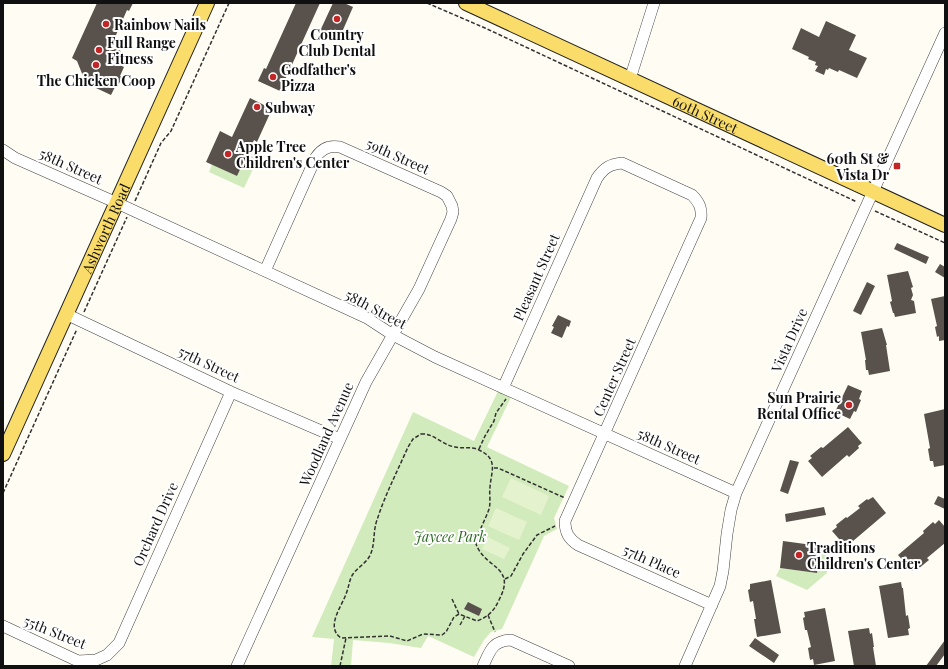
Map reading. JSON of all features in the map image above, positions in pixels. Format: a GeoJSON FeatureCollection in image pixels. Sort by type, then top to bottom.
{"type":"FeatureCollection","features":[{"type":"Feature","properties":{"kind":"main road","name":"Ashworth Road"},"geometry":{"type":"LineString","coordinates":[[3,454],[208,3]]}},
{"type":"Feature","properties":{"kind":"main road","name":"60th Street"},"geometry":{"type":"LineString","coordinates":[[466,3],[945,225]]}},
{"type":"Feature","properties":{"kind":"street"},"geometry":{"type":"LineString","coordinates":[[630,79],[654,3]]}},
{"type":"Feature","properties":{"kind":"street","name":"Vista Drive"},"geometry":{"type":"LineString","coordinates":[[685,666],[720,586],[731,510],[736,493],[945,33]]}},
{"type":"Feature","properties":{"kind":"street","name":"59th Street"},"geometry":{"type":"LineString","coordinates":[[264,271],[316,157],[319,152],[330,146],[343,148],[441,192],[447,196],[452,206],[453,212],[451,219]]}},
{"type":"Feature","properties":{"kind":"street","name":"58th Street"},"geometry":{"type":"LineString","coordinates":[[3,150],[16,158],[367,318],[393,335],[435,357],[736,493]]}},
{"type":"Feature","properties":{"kind":"street","name":"Center Street"},"geometry":{"type":"LineString","coordinates":[[578,545],[567,535],[565,521],[702,218],[700,206],[692,195],[622,163],[615,163],[607,166],[601,171],[597,178]]}},
{"type":"Feature","properties":{"kind":"street","name":"Pleasant Street"},"geometry":{"type":"LineString","coordinates":[[507,390],[597,178]]}},
{"type":"Feature","properties":{"kind":"street","name":"Woodland Avenue"},"geometry":{"type":"LineString","coordinates":[[237,666],[366,382],[419,289],[451,219]]}},
{"type":"Feature","properties":{"kind":"street","name":"57th Street"},"geometry":{"type":"LineString","coordinates":[[66,314],[231,392],[340,440]]}},
{"type":"Feature","properties":{"kind":"street","name":"Orchard Drive"},"geometry":{"type":"LineString","coordinates":[[96,660],[107,655],[118,643],[231,392]]}},
{"type":"Feature","properties":{"kind":"street","name":"57th Place"},"geometry":{"type":"LineString","coordinates":[[578,545],[712,605]]}},
{"type":"Feature","properties":{"kind":"street","name":"55th Street"},"geometry":{"type":"LineString","coordinates":[[3,626],[78,660],[96,660]]}},
{"type":"Feature","properties":{"kind":"street"},"geometry":{"type":"LineString","coordinates":[[483,666],[491,649],[503,640],[511,640],[569,666]]}},
{"type":"Feature","properties":{"kind":"path"},"geometry":{"type":"LineString","coordinates":[[134,203],[161,143],[171,130],[228,3]]}},
{"type":"Feature","properties":{"kind":"path"},"geometry":{"type":"LineString","coordinates":[[427,3],[485,28],[857,202]]}},
{"type":"Feature","properties":{"kind":"path"},"geometry":{"type":"LineString","coordinates":[[875,211],[945,243]]}},
{"type":"Feature","properties":{"kind":"path"},"geometry":{"type":"LineString","coordinates":[[3,493],[129,214]]}},
{"type":"Feature","properties":{"kind":"path"},"geometry":{"type":"LineString","coordinates":[[480,450],[496,413],[505,402],[507,390]]}},
{"type":"Feature","properties":{"kind":"path"},"geometry":{"type":"LineString","coordinates":[[452,599],[459,614],[477,621],[488,615],[497,606],[502,594],[505,584],[499,569],[480,552],[476,544],[480,527],[489,508],[490,486],[494,468],[490,459],[480,450],[474,448],[453,447],[434,437],[425,434],[418,435],[410,442],[383,502],[376,520],[371,554],[366,562],[353,574],[349,582],[344,600],[336,614],[335,629],[338,636],[341,638],[390,636],[407,641],[423,634],[442,635],[446,632],[454,617],[459,614]]}},
{"type":"Feature","properties":{"kind":"path"},"geometry":{"type":"LineString","coordinates":[[494,468],[498,468],[565,498]]}},
{"type":"Feature","properties":{"kind":"path"},"geometry":{"type":"LineString","coordinates":[[504,579],[511,576],[523,554],[537,535],[555,526]]}},
{"type":"Feature","properties":{"kind":"path"},"geometry":{"type":"LineString","coordinates":[[488,615],[495,632]]}},
{"type":"Feature","properties":{"kind":"path"},"geometry":{"type":"LineString","coordinates":[[460,625],[464,616]]}},
{"type":"Feature","properties":{"kind":"path"},"geometry":{"type":"LineString","coordinates":[[340,666],[346,638]]}},
{"type":"Feature","properties":{"kind":"green space"},"geometry":{"type":"Polygon","coordinates":[[[251,145],[262,150],[244,188],[209,172],[212,164],[237,176],[251,145]]]}},
{"type":"Feature","properties":{"kind":"green space","name":"Jaycee Park"},"geometry":{"type":"Polygon","coordinates":[[[500,387],[513,393],[487,447],[569,486],[554,518],[557,529],[544,536],[502,629],[491,632],[484,640],[474,657],[428,636],[421,648],[389,643],[353,640],[351,666],[331,666],[334,639],[312,637],[413,412],[474,441],[500,387]]]}},
{"type":"Feature","properties":{"kind":"green space"},"geometry":{"type":"Polygon","coordinates":[[[511,478],[549,496],[541,515],[502,497],[511,478]]]}},
{"type":"Feature","properties":{"kind":"green space"},"geometry":{"type":"Polygon","coordinates":[[[496,508],[527,522],[519,540],[488,526],[496,508]]]}},
{"type":"Feature","properties":{"kind":"green space"},"geometry":{"type":"Polygon","coordinates":[[[488,537],[510,548],[504,559],[482,549],[488,537]]]}},
{"type":"Feature","properties":{"kind":"green space"},"geometry":{"type":"Polygon","coordinates":[[[820,546],[828,547],[827,573],[807,590],[776,576],[780,568],[817,573],[820,546]]]}},
{"type":"Feature","properties":{"kind":"building"},"geometry":{"type":"Polygon","coordinates":[[[97,3],[133,3],[129,11],[127,10],[109,51],[119,48],[123,58],[115,63],[124,67],[120,76],[122,77],[117,88],[115,87],[111,95],[81,81],[83,76],[77,61],[72,58],[97,3]]]}},
{"type":"Feature","properties":{"kind":"building"},"geometry":{"type":"Polygon","coordinates":[[[296,3],[320,3],[280,91],[258,81],[264,68],[266,69],[296,3]]]}},
{"type":"Feature","properties":{"kind":"building","name":"Country Club Dental"},"geometry":{"type":"Polygon","coordinates":[[[333,3],[344,3],[353,7],[339,39],[320,31],[333,3]]]}},
{"type":"Feature","properties":{"kind":"building"},"geometry":{"type":"Polygon","coordinates":[[[826,21],[856,35],[849,50],[867,58],[857,78],[839,70],[838,72],[829,68],[828,70],[826,69],[824,75],[815,71],[818,66],[815,65],[816,62],[792,49],[801,28],[819,37],[826,21]]]}},
{"type":"Feature","properties":{"kind":"building"},"geometry":{"type":"Polygon","coordinates":[[[250,98],[272,109],[257,142],[254,140],[237,176],[206,162],[220,131],[232,137],[250,98]]]}},
{"type":"Feature","properties":{"kind":"building"},"geometry":{"type":"Polygon","coordinates":[[[897,243],[929,257],[926,264],[894,249],[897,243]]]}},
{"type":"Feature","properties":{"kind":"building"},"geometry":{"type":"Polygon","coordinates":[[[940,264],[945,267],[945,278],[935,272],[940,264]]]}},
{"type":"Feature","properties":{"kind":"building"},"geometry":{"type":"Polygon","coordinates":[[[908,271],[913,287],[911,288],[913,295],[911,300],[914,301],[916,313],[895,317],[890,302],[892,301],[887,275],[908,271]]]}},
{"type":"Feature","properties":{"kind":"building"},"geometry":{"type":"Polygon","coordinates":[[[867,282],[875,286],[861,315],[853,311],[867,282]]]}},
{"type":"Feature","properties":{"kind":"building"},"geometry":{"type":"Polygon","coordinates":[[[945,296],[945,340],[939,341],[939,336],[937,337],[935,327],[937,326],[931,299],[945,296]]]}},
{"type":"Feature","properties":{"kind":"building"},"geometry":{"type":"Polygon","coordinates":[[[558,315],[571,321],[562,338],[551,333],[554,327],[552,326],[558,315]]]}},
{"type":"Feature","properties":{"kind":"building"},"geometry":{"type":"Polygon","coordinates":[[[882,328],[887,345],[890,371],[869,375],[868,370],[866,370],[866,360],[861,332],[882,328]]]}},
{"type":"Feature","properties":{"kind":"building","name":"Sun Prairie Rental Office"},"geometry":{"type":"Polygon","coordinates":[[[848,385],[862,391],[859,399],[861,400],[856,412],[854,411],[850,419],[835,412],[848,385]]]}},
{"type":"Feature","properties":{"kind":"building"},"geometry":{"type":"Polygon","coordinates":[[[945,409],[945,465],[934,467],[933,461],[930,461],[928,449],[930,448],[924,414],[945,409]]]}},
{"type":"Feature","properties":{"kind":"building"},"geometry":{"type":"Polygon","coordinates":[[[848,427],[862,443],[858,446],[859,448],[849,457],[847,455],[822,477],[808,461],[812,458],[810,456],[821,447],[823,448],[848,427]]]}},
{"type":"Feature","properties":{"kind":"building"},"geometry":{"type":"Polygon","coordinates":[[[790,460],[799,462],[788,494],[780,491],[790,460]]]}},
{"type":"Feature","properties":{"kind":"building"},"geometry":{"type":"Polygon","coordinates":[[[938,496],[945,499],[945,509],[934,504],[938,496]]]}},
{"type":"Feature","properties":{"kind":"building"},"geometry":{"type":"Polygon","coordinates":[[[873,497],[886,513],[846,547],[832,531],[837,527],[836,525],[860,508],[858,506],[867,499],[868,500],[873,497]]]}},
{"type":"Feature","properties":{"kind":"building"},"geometry":{"type":"Polygon","coordinates":[[[824,507],[826,515],[786,522],[785,514],[824,507]]]}},
{"type":"Feature","properties":{"kind":"building"},"geometry":{"type":"Polygon","coordinates":[[[939,520],[945,527],[945,543],[927,558],[929,560],[918,569],[917,567],[912,571],[898,555],[924,533],[923,531],[933,522],[935,524],[939,520]]]}},
{"type":"Feature","properties":{"kind":"building","name":"Traditions Children's Center"},"geometry":{"type":"Polygon","coordinates":[[[783,541],[820,546],[817,573],[780,568],[783,541]]]}},
{"type":"Feature","properties":{"kind":"building"},"geometry":{"type":"Polygon","coordinates":[[[771,580],[781,633],[757,637],[753,601],[750,602],[748,590],[750,589],[750,584],[771,580]]]}},
{"type":"Feature","properties":{"kind":"building"},"geometry":{"type":"Polygon","coordinates":[[[901,582],[906,616],[908,615],[910,628],[908,629],[909,635],[888,638],[879,586],[901,582]]]}},
{"type":"Feature","properties":{"kind":"building"},"geometry":{"type":"Polygon","coordinates":[[[468,602],[482,609],[479,616],[464,609],[468,602]]]}},
{"type":"Feature","properties":{"kind":"building"},"geometry":{"type":"Polygon","coordinates":[[[825,608],[835,661],[814,665],[813,659],[810,660],[808,648],[811,647],[807,630],[805,630],[803,618],[805,617],[804,612],[825,608]]]}},
{"type":"Feature","properties":{"kind":"building"},"geometry":{"type":"Polygon","coordinates":[[[869,628],[870,634],[872,633],[876,666],[854,666],[848,631],[869,628]]]}},
{"type":"Feature","properties":{"kind":"building"},"geometry":{"type":"Polygon","coordinates":[[[755,638],[779,655],[774,663],[749,646],[755,638]]]}},
{"type":"Feature","properties":{"kind":"building"},"geometry":{"type":"Polygon","coordinates":[[[945,640],[945,654],[936,666],[926,666],[945,640]]]}},
{"type":"Feature","properties":{"kind":"place","name":"Country Club Dental"},"geometry":{"type":"Point","coordinates":[337,19]}},
{"type":"Feature","properties":{"kind":"place","name":"Rainbow Nails"},"geometry":{"type":"Point","coordinates":[106,24]}},
{"type":"Feature","properties":{"kind":"place","name":"Full Range Fitness"},"geometry":{"type":"Point","coordinates":[99,50]}},
{"type":"Feature","properties":{"kind":"place","name":"The Chicken Coop"},"geometry":{"type":"Point","coordinates":[96,65]}},
{"type":"Feature","properties":{"kind":"place","name":"Godfather's Pizza"},"geometry":{"type":"Point","coordinates":[273,77]}},
{"type":"Feature","properties":{"kind":"place","name":"Subway"},"geometry":{"type":"Point","coordinates":[257,107]}},
{"type":"Feature","properties":{"kind":"place","name":"Apple Tree Children's Center"},"geometry":{"type":"Point","coordinates":[228,154]}},
{"type":"Feature","properties":{"kind":"place","name":"60th St & Vista Dr"},"geometry":{"type":"Point","coordinates":[897,166]}},
{"type":"Feature","properties":{"kind":"place","name":"Sun Prairie Rental Office"},"geometry":{"type":"Point","coordinates":[849,405]}},
{"type":"Feature","properties":{"kind":"place","name":"Traditions Children's Center"},"geometry":{"type":"Point","coordinates":[799,555]}}]}
